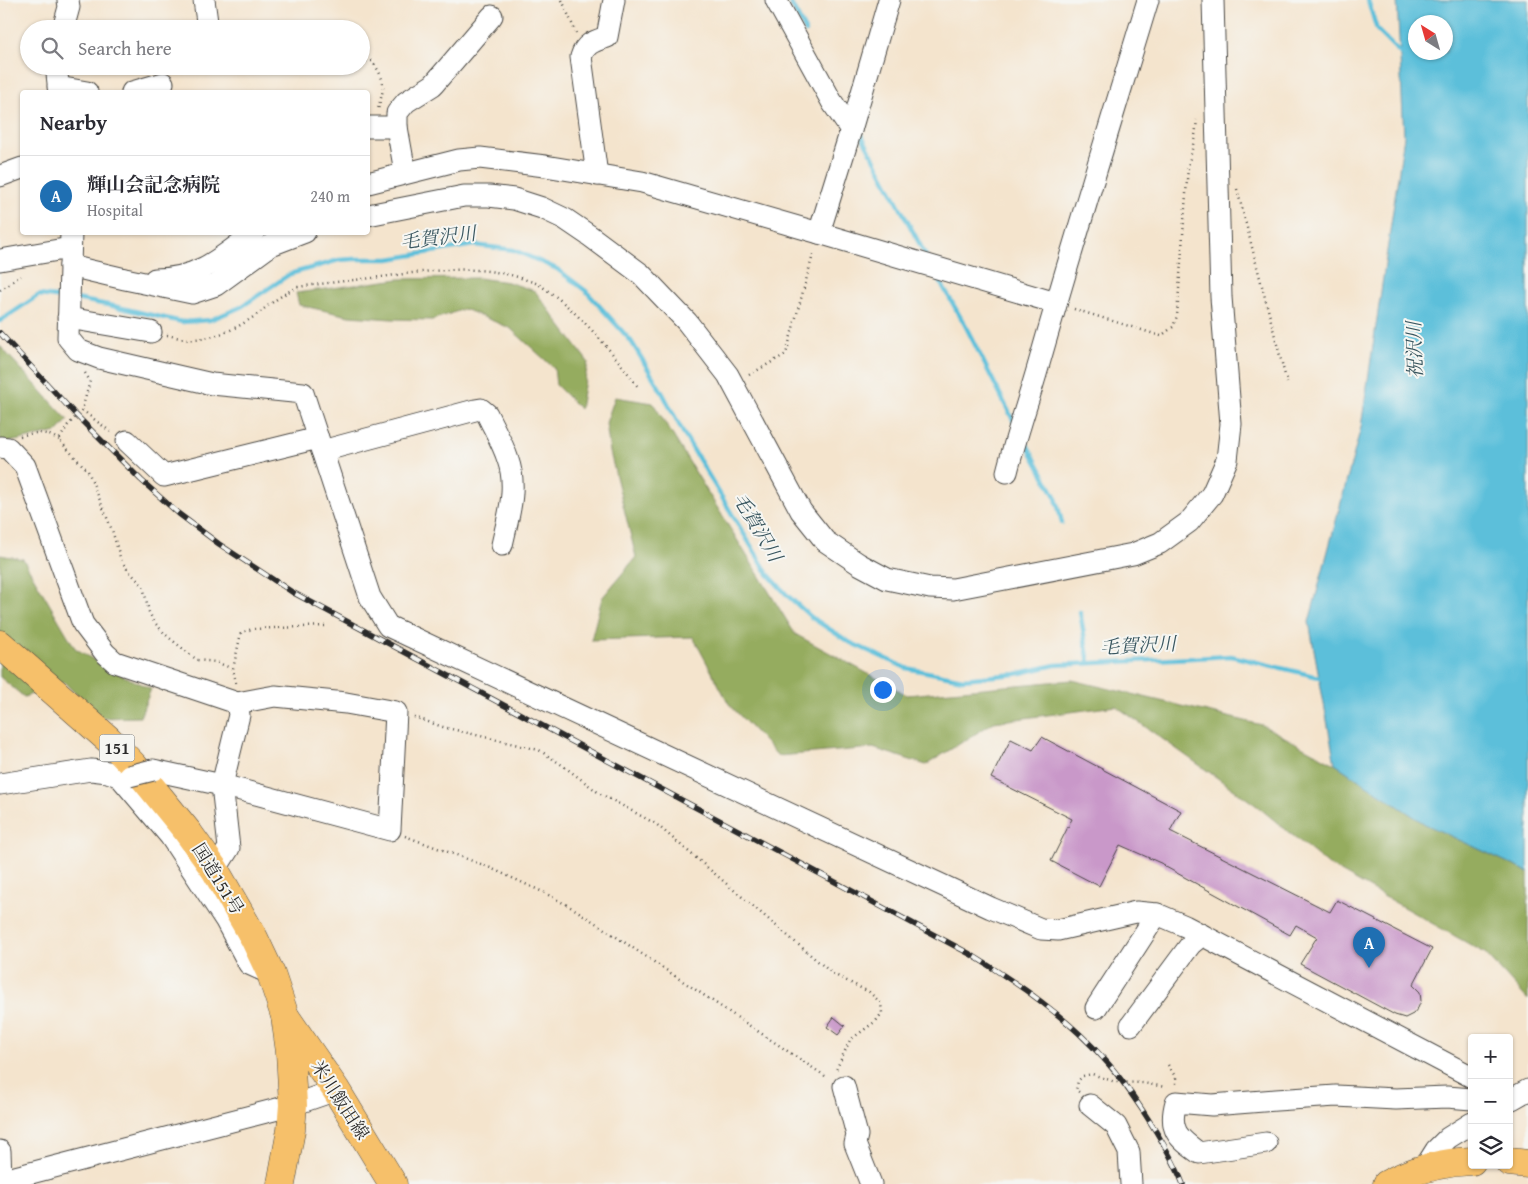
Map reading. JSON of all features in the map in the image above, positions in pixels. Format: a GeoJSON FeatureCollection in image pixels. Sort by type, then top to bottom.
{"type":"FeatureCollection","features":[{"type":"Feature","properties":{"kind":"main road","name":"国道151号"},"geometry":{"type":"LineString","coordinates":[[0,644],[109,740],[134,766],[187,831],[215,870],[254,938],[271,974],[285,1016],[290,1052],[293,1105],[291,1130],[281,1184]]}},
{"type":"Feature","properties":{"kind":"main road","name":"米川飯田線"},"geometry":{"type":"LineString","coordinates":[[285,1016],[336,1090],[392,1184]]}},
{"type":"Feature","properties":{"kind":"main road"},"geometry":{"type":"LineString","coordinates":[[1388,1184],[1396,1179],[1424,1169],[1451,1162],[1468,1161]]}},
{"type":"Feature","properties":{"kind":"main road"},"geometry":{"type":"LineString","coordinates":[[1513,1162],[1528,1164]]}},
{"type":"Feature","properties":{"kind":"street"},"geometry":{"type":"LineString","coordinates":[[65,20],[69,7],[68,0]]}},
{"type":"Feature","properties":{"kind":"street"},"geometry":{"type":"LineString","coordinates":[[204,0],[207,20]]}},
{"type":"Feature","properties":{"kind":"street"},"geometry":{"type":"LineString","coordinates":[[596,175],[581,57],[583,50],[590,43],[607,37],[614,0]]}},
{"type":"Feature","properties":{"kind":"street"},"geometry":{"type":"LineString","coordinates":[[776,0],[832,102],[851,130]]}},
{"type":"Feature","properties":{"kind":"street"},"geometry":{"type":"LineString","coordinates":[[819,232],[889,0]]}},
{"type":"Feature","properties":{"kind":"street"},"geometry":{"type":"LineString","coordinates":[[1008,472],[1056,303],[1148,0]]}},
{"type":"Feature","properties":{"kind":"street"},"geometry":{"type":"LineString","coordinates":[[370,215],[464,196],[489,196],[514,199],[542,208],[582,230],[641,274],[688,322],[728,376],[801,511],[825,541],[858,564],[887,579],[930,588],[953,589],[1133,554],[1160,543],[1189,522],[1212,494],[1227,460],[1231,424],[1221,297],[1213,0]]}},
{"type":"Feature","properties":{"kind":"street"},"geometry":{"type":"LineString","coordinates":[[406,172],[397,127],[397,113],[406,102],[433,85],[492,16]]}},
{"type":"Feature","properties":{"kind":"street"},"geometry":{"type":"LineString","coordinates":[[58,82],[81,90]]}},
{"type":"Feature","properties":{"kind":"street"},"geometry":{"type":"LineString","coordinates":[[139,90],[163,83]]}},
{"type":"Feature","properties":{"kind":"street"},"geometry":{"type":"LineString","coordinates":[[372,127],[397,127]]}},
{"type":"Feature","properties":{"kind":"street"},"geometry":{"type":"LineString","coordinates":[[370,182],[459,160],[480,158],[642,182],[819,232],[1056,303]]}},
{"type":"Feature","properties":{"kind":"street"},"geometry":{"type":"LineString","coordinates":[[0,176],[20,169]]}},
{"type":"Feature","properties":{"kind":"street"},"geometry":{"type":"LineString","coordinates":[[125,279],[161,279],[187,275],[210,266],[251,235]]}},
{"type":"Feature","properties":{"kind":"street"},"geometry":{"type":"LineString","coordinates":[[0,260],[70,256],[125,279],[192,293],[216,285],[271,245],[297,235]]}},
{"type":"Feature","properties":{"kind":"street"},"geometry":{"type":"LineString","coordinates":[[70,256],[68,338],[78,350],[99,358],[212,384],[303,393],[370,597],[388,626],[991,908],[1041,929],[1058,930],[1136,912],[1157,914],[1185,926],[1468,1075]]}},
{"type":"Feature","properties":{"kind":"street"},"geometry":{"type":"LineString","coordinates":[[68,315],[151,332]]}},
{"type":"Feature","properties":{"kind":"street"},"geometry":{"type":"LineString","coordinates":[[127,441],[164,476],[481,409],[487,414],[509,461],[512,500],[502,545]]}},
{"type":"Feature","properties":{"kind":"street"},"geometry":{"type":"LineString","coordinates":[[0,784],[91,770],[124,776],[153,770],[222,785],[390,830],[396,712],[346,703],[237,693],[115,662],[105,653],[83,624],[25,466],[8,448],[9,442]]}},
{"type":"Feature","properties":{"kind":"street"},"geometry":{"type":"LineString","coordinates":[[215,870],[229,848],[222,785],[239,715],[237,693]]}},
{"type":"Feature","properties":{"kind":"street"},"geometry":{"type":"LineString","coordinates":[[124,776],[170,836],[226,921],[249,964],[271,974]]}},
{"type":"Feature","properties":{"kind":"street"},"geometry":{"type":"LineString","coordinates":[[1096,1008],[1157,914]]}},
{"type":"Feature","properties":{"kind":"street"},"geometry":{"type":"LineString","coordinates":[[1131,1025],[1191,944],[1202,935]]}},
{"type":"Feature","properties":{"kind":"street"},"geometry":{"type":"LineString","coordinates":[[836,1082],[854,1120],[857,1135],[855,1144],[871,1184]]}},
{"type":"Feature","properties":{"kind":"street"},"geometry":{"type":"LineString","coordinates":[[0,1150],[1,1180],[293,1105],[336,1090]]}},
{"type":"Feature","properties":{"kind":"street"},"geometry":{"type":"LineString","coordinates":[[1266,1143],[1199,1154],[1181,1140],[1173,1126],[1172,1114],[1176,1102],[1212,1105],[1336,1096],[1396,1099],[1468,1099]]}},
{"type":"Feature","properties":{"kind":"street"},"geometry":{"type":"LineString","coordinates":[[1083,1097],[1116,1126],[1129,1152],[1131,1184]]}},
{"type":"Feature","properties":{"kind":"street"},"geometry":{"type":"LineString","coordinates":[[1424,1169],[1436,1150],[1448,1138],[1470,1124]]}},
{"type":"Feature","properties":{"kind":"path"},"geometry":{"type":"LineString","coordinates":[[562,0],[577,36],[581,57]]}},
{"type":"Feature","properties":{"kind":"path"},"geometry":{"type":"LineString","coordinates":[[370,61],[380,71],[380,78],[383,84],[372,127]]}},
{"type":"Feature","properties":{"kind":"path"},"geometry":{"type":"LineString","coordinates":[[1056,303],[1161,336],[1173,327],[1177,316],[1188,167],[1196,136],[1197,118]]}},
{"type":"Feature","properties":{"kind":"path"},"geometry":{"type":"LineString","coordinates":[[1237,188],[1288,383]]}},
{"type":"Feature","properties":{"kind":"path"},"geometry":{"type":"LineString","coordinates":[[732,384],[786,354],[819,232]]}},
{"type":"Feature","properties":{"kind":"path"},"geometry":{"type":"LineString","coordinates":[[151,332],[193,340],[214,336],[234,329],[290,291],[298,288],[444,269],[480,270],[512,274],[537,284],[571,311],[596,336],[618,360],[638,387]]}},
{"type":"Feature","properties":{"kind":"path"},"geometry":{"type":"LineString","coordinates":[[60,440],[68,425],[82,410],[90,381],[79,368]]}},
{"type":"Feature","properties":{"kind":"path"},"geometry":{"type":"LineString","coordinates":[[82,410],[118,437],[127,441]]}},
{"type":"Feature","properties":{"kind":"path"},"geometry":{"type":"LineString","coordinates":[[9,442],[36,433],[52,435],[60,440],[88,471],[112,530],[120,557],[126,568],[144,586],[149,612],[154,622],[167,636],[197,660],[216,662],[233,669]]}},
{"type":"Feature","properties":{"kind":"path"},"geometry":{"type":"LineString","coordinates":[[237,693],[233,669],[241,633],[252,629],[326,626]]}},
{"type":"Feature","properties":{"kind":"path"},"geometry":{"type":"LineString","coordinates":[[396,712],[443,727],[539,750],[599,793],[656,824],[833,974],[869,992],[880,1004],[882,1013],[876,1021],[850,1040],[834,1072],[836,1082]]}},
{"type":"Feature","properties":{"kind":"path"},"geometry":{"type":"LineString","coordinates":[[390,830],[486,866],[576,910],[836,1082]]}},
{"type":"Feature","properties":{"kind":"path"},"geometry":{"type":"LineString","coordinates":[[1083,1097],[1078,1081],[1083,1076],[1092,1074],[1115,1082],[1143,1083],[1168,1088]]}},
{"type":"Feature","properties":{"kind":"green space"},"geometry":{"type":"Polygon","coordinates":[[[478,278],[508,282],[535,291],[588,362],[580,409],[556,385],[554,368],[510,328],[464,309],[432,320],[349,316],[299,305],[296,293],[399,279],[478,278]]]}},
{"type":"Feature","properties":{"kind":"green space"},"geometry":{"type":"Polygon","coordinates":[[[0,346],[68,420],[57,432],[0,444],[0,346]]]}},
{"type":"Feature","properties":{"kind":"green space"},"geometry":{"type":"Polygon","coordinates":[[[615,397],[653,403],[795,634],[907,695],[1072,680],[1262,725],[1335,764],[1425,824],[1528,872],[1528,1000],[1485,953],[1330,866],[1257,806],[1116,706],[994,722],[926,765],[873,748],[778,756],[729,704],[693,637],[591,640],[602,598],[636,557],[610,452],[606,423],[615,397]]]}},
{"type":"Feature","properties":{"kind":"green space"},"geometry":{"type":"Polygon","coordinates":[[[0,555],[23,559],[75,648],[105,667],[151,689],[140,717],[99,718],[64,682],[24,697],[0,677],[0,555]]]}},
{"type":"Feature","properties":{"kind":"water"},"geometry":{"type":"Polygon","coordinates":[[[1397,0],[1528,0],[1528,872],[1425,824],[1335,764],[1309,622],[1361,427],[1404,136],[1397,0]]]}},
{"type":"Feature","properties":{"kind":"building"},"geometry":{"type":"Polygon","coordinates":[[[1042,737],[1181,811],[1170,831],[1330,912],[1337,900],[1432,949],[1413,985],[1420,992],[1421,1001],[1418,1008],[1413,1014],[1405,1018],[1395,1015],[1300,964],[1317,937],[1296,925],[1290,935],[1165,865],[1120,845],[1099,886],[1051,861],[1072,819],[991,778],[1011,739],[1033,750],[1042,737]]]}},
{"type":"Feature","properties":{"kind":"building"},"geometry":{"type":"Polygon","coordinates":[[[834,1017],[845,1026],[838,1035],[827,1027],[834,1017]]]}},
{"type":"Feature","properties":{"kind":"waterway"},"geometry":{"type":"LineString","coordinates":[[789,0],[806,32]]}},
{"type":"Feature","properties":{"kind":"waterway","name":"祝沢川"},"geometry":{"type":"LineString","coordinates":[[1368,0],[1377,30],[1403,56]]}},
{"type":"Feature","properties":{"kind":"waterway"},"geometry":{"type":"LineString","coordinates":[[862,136],[926,256]]}},
{"type":"Feature","properties":{"kind":"waterway","name":"毛賀沢川"},"geometry":{"type":"LineString","coordinates":[[76,299],[182,322],[210,320],[241,307],[290,274],[339,260],[389,259],[474,245],[514,250],[557,269],[586,291],[631,341],[662,392],[685,436],[768,574],[811,617],[849,642],[906,668],[963,679],[1016,674],[1055,665],[1231,656],[1323,678]]}},
{"type":"Feature","properties":{"kind":"waterway"},"geometry":{"type":"LineString","coordinates":[[937,276],[965,325],[1014,422]]}},
{"type":"Feature","properties":{"kind":"waterway","name":"毛賀沢川"},"geometry":{"type":"LineString","coordinates":[[0,321],[39,295],[63,298]]}},
{"type":"Feature","properties":{"kind":"waterway"},"geometry":{"type":"LineString","coordinates":[[1024,439],[1056,498],[1062,523]]}},
{"type":"Feature","properties":{"kind":"waterway"},"geometry":{"type":"LineString","coordinates":[[1080,612],[1089,663]]}},
{"type":"Feature","properties":{"kind":"railway"},"geometry":{"type":"LineString","coordinates":[[0,333],[75,414],[141,480],[179,514],[219,544],[292,592],[970,954],[1024,989],[1074,1029],[1115,1071],[1160,1137],[1183,1184]]}},
{"type":"Feature","properties":{"kind":"place","name":"輝山会記念病院"},"geometry":{"type":"Point","coordinates":[1369,968]}}]}
